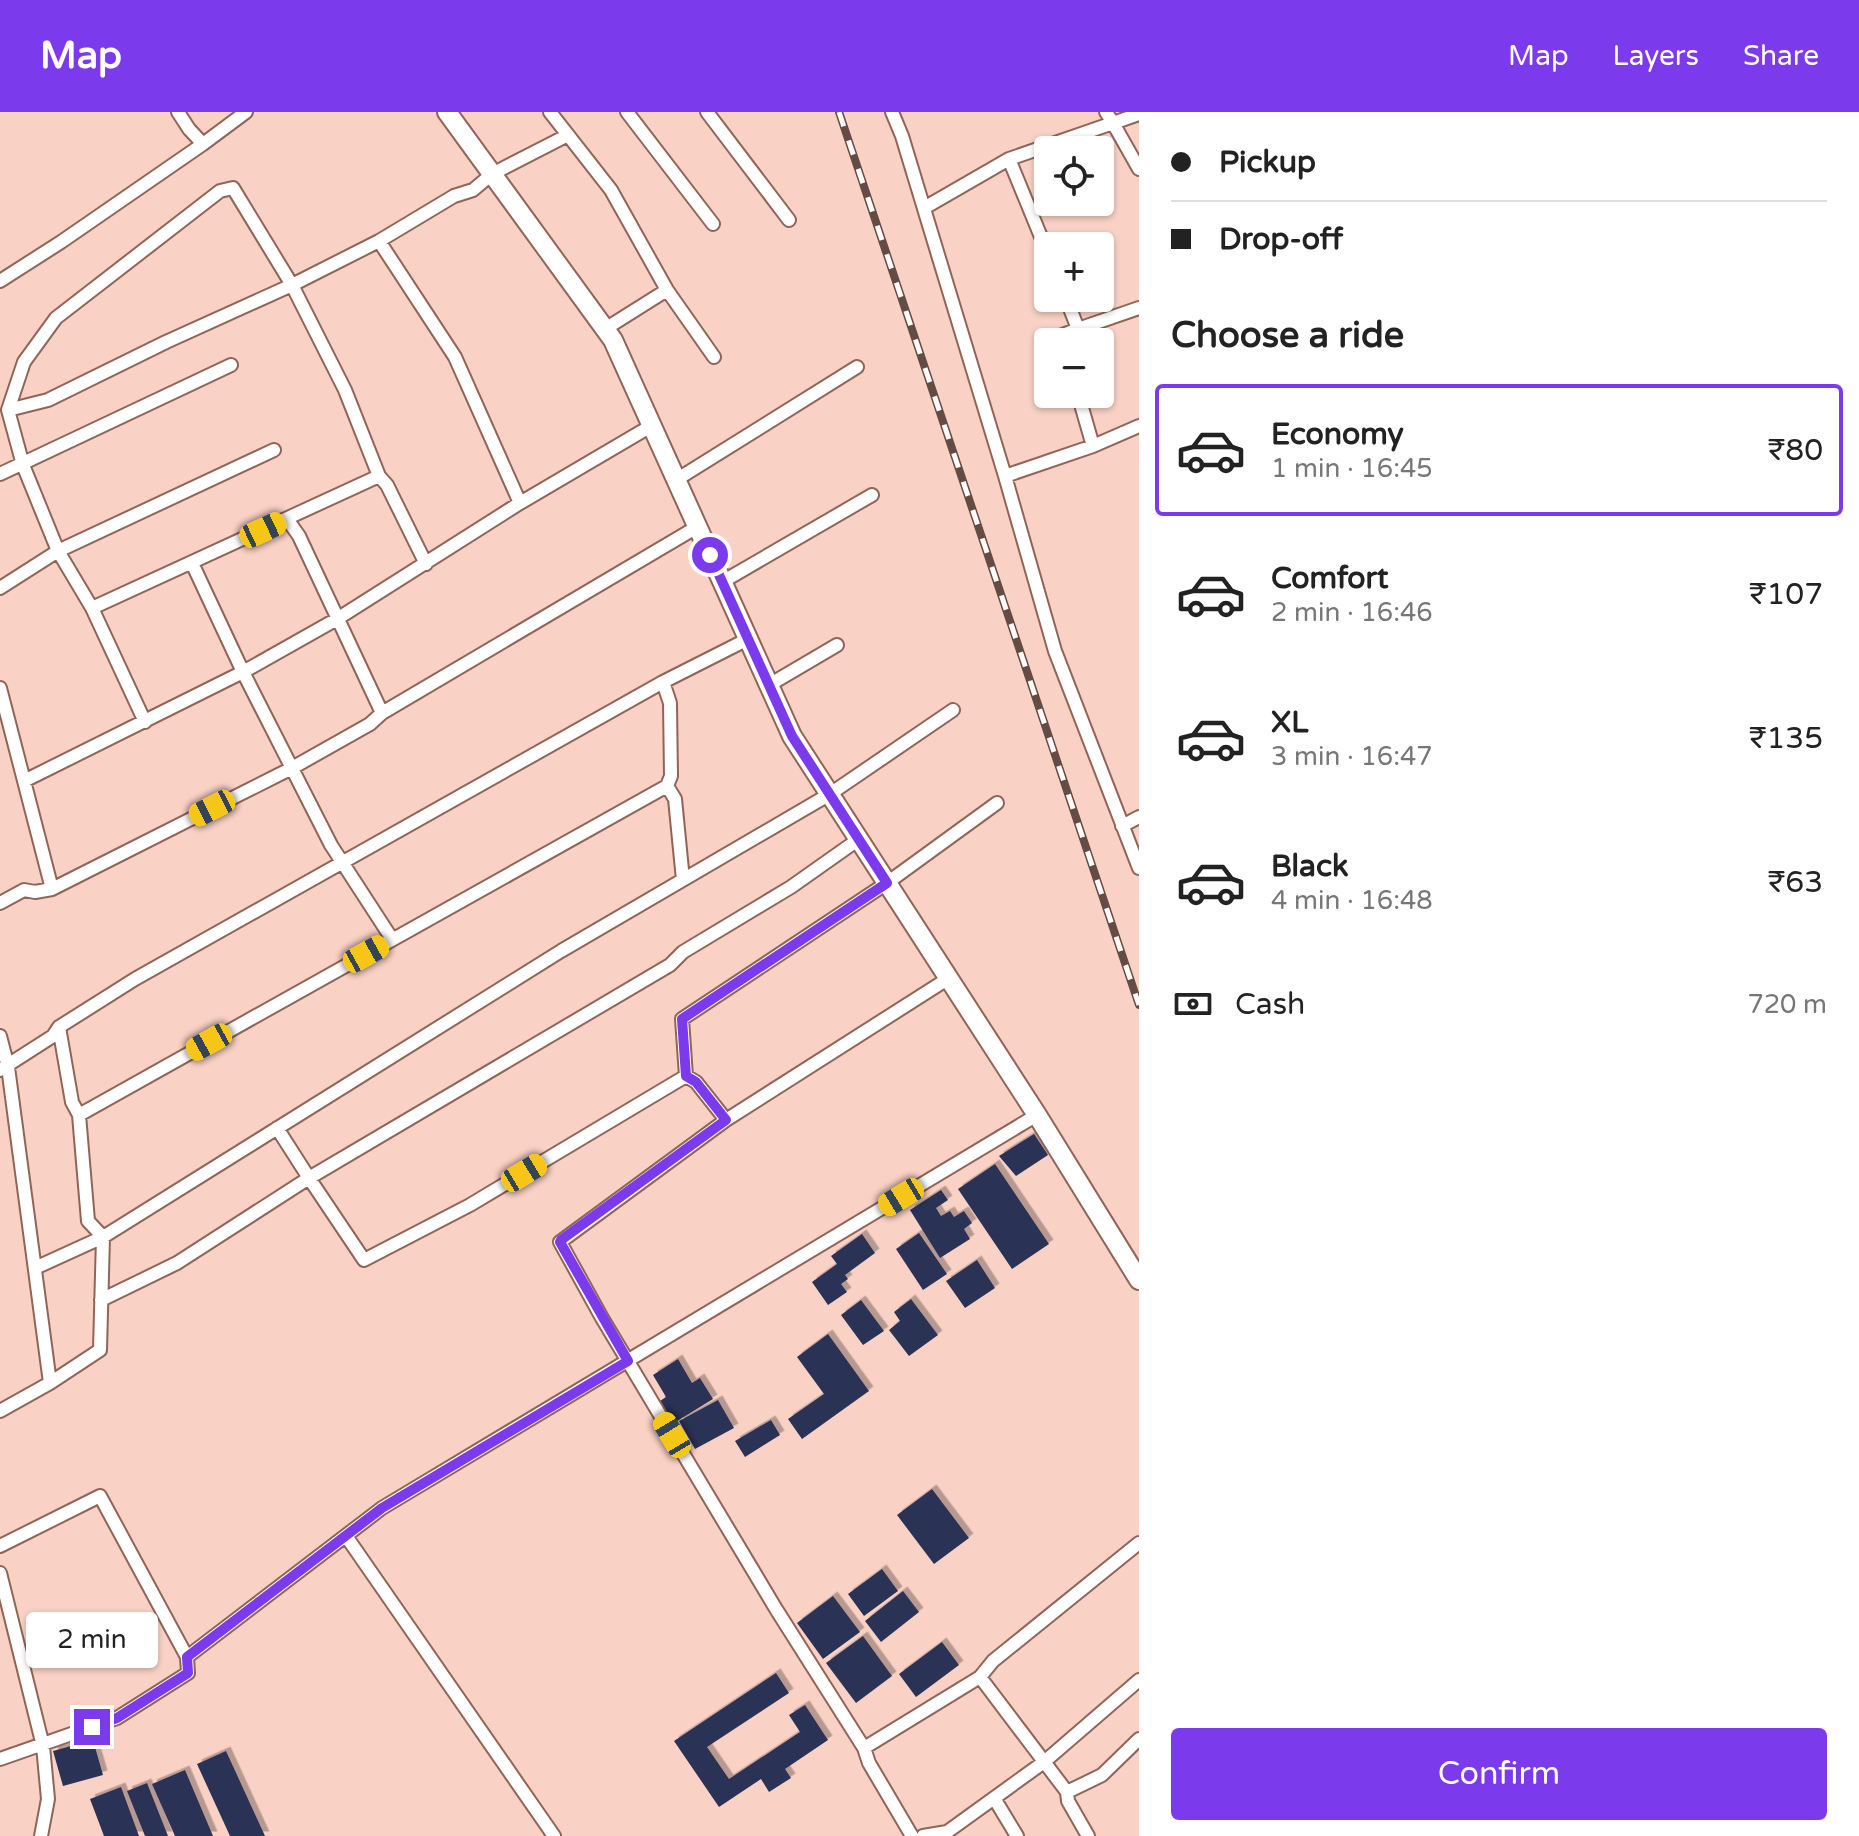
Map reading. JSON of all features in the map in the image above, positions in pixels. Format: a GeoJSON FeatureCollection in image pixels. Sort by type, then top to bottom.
{"type":"FeatureCollection","features":[{"type":"Feature","properties":{"kind":"street"},"geometry":{"type":"LineString","coordinates":[[178,112],[203,144]]}},
{"type":"Feature","properties":{"kind":"street"},"geometry":{"type":"LineString","coordinates":[[0,281],[246,112]]}},
{"type":"Feature","properties":{"kind":"street"},"geometry":{"type":"LineString","coordinates":[[447,112],[613,340],[792,736],[1037,1115],[1139,1280]]}},
{"type":"Feature","properties":{"kind":"street"},"geometry":{"type":"LineString","coordinates":[[550,112],[611,190],[667,290],[714,357]]}},
{"type":"Feature","properties":{"kind":"street"},"geometry":{"type":"LineString","coordinates":[[627,112],[713,224]]}},
{"type":"Feature","properties":{"kind":"street"},"geometry":{"type":"LineString","coordinates":[[707,112],[789,220]]}},
{"type":"Feature","properties":{"kind":"street"},"geometry":{"type":"LineString","coordinates":[[892,112],[924,208],[1055,651],[1139,868]]}},
{"type":"Feature","properties":{"kind":"street"},"geometry":{"type":"LineString","coordinates":[[924,208],[1009,159],[1109,118],[1139,114]]}},
{"type":"Feature","properties":{"kind":"street"},"geometry":{"type":"LineString","coordinates":[[1109,118],[1139,169]]}},
{"type":"Feature","properties":{"kind":"street"},"geometry":{"type":"LineString","coordinates":[[8,410],[48,400],[292,285],[379,241],[454,196],[473,190],[492,174],[568,135]]}},
{"type":"Feature","properties":{"kind":"street"},"geometry":{"type":"LineString","coordinates":[[1009,159],[1039,232]]}},
{"type":"Feature","properties":{"kind":"street"},"geometry":{"type":"LineString","coordinates":[[145,722],[92,608],[58,551],[23,465],[8,410],[24,362],[56,318],[220,191],[233,188],[292,285],[345,390],[379,476],[387,485],[426,564]]}},
{"type":"Feature","properties":{"kind":"street"},"geometry":{"type":"LineString","coordinates":[[379,241],[455,357],[520,503]]}},
{"type":"Feature","properties":{"kind":"street"},"geometry":{"type":"LineString","coordinates":[[605,329],[667,290]]}},
{"type":"Feature","properties":{"kind":"street"},"geometry":{"type":"LineString","coordinates":[[1081,328],[1139,308]]}},
{"type":"Feature","properties":{"kind":"street"},"geometry":{"type":"LineString","coordinates":[[0,474],[231,365]]}},
{"type":"Feature","properties":{"kind":"street"},"geometry":{"type":"LineString","coordinates":[[676,480],[857,367]]}},
{"type":"Feature","properties":{"kind":"street"},"geometry":{"type":"LineString","coordinates":[[1082,408],[1093,446]]}},
{"type":"Feature","properties":{"kind":"street"},"geometry":{"type":"LineString","coordinates":[[24,781],[243,672],[337,619],[520,503],[651,426]]}},
{"type":"Feature","properties":{"kind":"street"},"geometry":{"type":"LineString","coordinates":[[1005,476],[1093,446],[1139,426]]}},
{"type":"Feature","properties":{"kind":"street"},"geometry":{"type":"LineString","coordinates":[[0,588],[58,551],[274,450]]}},
{"type":"Feature","properties":{"kind":"street"},"geometry":{"type":"LineString","coordinates":[[92,608],[379,476]]}},
{"type":"Feature","properties":{"kind":"street"},"geometry":{"type":"LineString","coordinates":[[722,582],[872,495]]}},
{"type":"Feature","properties":{"kind":"street"},"geometry":{"type":"LineString","coordinates":[[287,519],[299,536],[382,713]]}},
{"type":"Feature","properties":{"kind":"street"},"geometry":{"type":"LineString","coordinates":[[0,903],[24,890],[52,889],[292,768],[697,527]]}},
{"type":"Feature","properties":{"kind":"street"},"geometry":{"type":"LineString","coordinates":[[192,563],[243,672],[331,845],[392,939]]}},
{"type":"Feature","properties":{"kind":"street"},"geometry":{"type":"LineString","coordinates":[[4,1068],[53,1036],[59,1027],[135,979],[663,682],[748,639]]}},
{"type":"Feature","properties":{"kind":"street"},"geometry":{"type":"LineString","coordinates":[[769,685],[837,645]]}},
{"type":"Feature","properties":{"kind":"street"},"geometry":{"type":"LineString","coordinates":[[79,1115],[667,786],[671,776],[670,703],[663,682]]}},
{"type":"Feature","properties":{"kind":"street"},"geometry":{"type":"LineString","coordinates":[[0,688],[52,889]]}},
{"type":"Feature","properties":{"kind":"street"},"geometry":{"type":"LineString","coordinates":[[35,1268],[103,1237],[561,951],[830,794],[953,710]]}},
{"type":"Feature","properties":{"kind":"street"},"geometry":{"type":"LineString","coordinates":[[667,786],[675,799],[683,880]]}},
{"type":"Feature","properties":{"kind":"street"},"geometry":{"type":"LineString","coordinates":[[686,1076],[682,1019],[887,883],[997,803]]}},
{"type":"Feature","properties":{"kind":"street"},"geometry":{"type":"LineString","coordinates":[[1122,826],[1139,817]]}},
{"type":"Feature","properties":{"kind":"street"},"geometry":{"type":"LineString","coordinates":[[101,1300],[177,1263],[309,1178],[670,965],[683,952],[791,887],[859,839]]}},
{"type":"Feature","properties":{"kind":"street"},"geometry":{"type":"LineString","coordinates":[[912,1836],[869,1763],[864,1748],[776,1609],[560,1242],[726,1120],[949,978]]}},
{"type":"Feature","properties":{"kind":"street"},"geometry":{"type":"LineString","coordinates":[[0,1411],[100,1350],[103,1237],[88,1221],[79,1115],[72,1102],[59,1027]]}},
{"type":"Feature","properties":{"kind":"street"},"geometry":{"type":"LineString","coordinates":[[0,1036],[50,1383]]}},
{"type":"Feature","properties":{"kind":"street"},"geometry":{"type":"LineString","coordinates":[[277,1128],[364,1260],[470,1205],[686,1076]]}},
{"type":"Feature","properties":{"kind":"street"},"geometry":{"type":"LineString","coordinates":[[686,1076],[696,1082],[726,1120]]}},
{"type":"Feature","properties":{"kind":"street"},"geometry":{"type":"LineString","coordinates":[[187,1657],[382,1508],[1037,1115]]}},
{"type":"Feature","properties":{"kind":"street"},"geometry":{"type":"LineString","coordinates":[[0,1546],[100,1496],[187,1657],[188,1673],[117,1718],[0,1759]]}},
{"type":"Feature","properties":{"kind":"street"},"geometry":{"type":"LineString","coordinates":[[346,1536],[554,1836]]}},
{"type":"Feature","properties":{"kind":"street"},"geometry":{"type":"LineString","coordinates":[[864,1748],[980,1677],[993,1661],[1139,1543]]}},
{"type":"Feature","properties":{"kind":"street"},"geometry":{"type":"LineString","coordinates":[[0,1573],[43,1746],[48,1799],[41,1836]]}},
{"type":"Feature","properties":{"kind":"street"},"geometry":{"type":"LineString","coordinates":[[980,1677],[1067,1792],[1068,1801],[1088,1836]]}},
{"type":"Feature","properties":{"kind":"street"},"geometry":{"type":"LineString","coordinates":[[923,1836],[948,1834],[1044,1762],[1139,1680]]}},
{"type":"Feature","properties":{"kind":"street"},"geometry":{"type":"LineString","coordinates":[[1067,1792],[1102,1775],[1139,1739]]}},
{"type":"Feature","properties":{"kind":"street"},"geometry":{"type":"LineString","coordinates":[[994,1798],[1017,1836]]}},
{"type":"Feature","properties":{"kind":"building"},"geometry":{"type":"Polygon","coordinates":[[[1034,1134],[1048,1155],[1016,1176],[999,1156],[1034,1134]]]}},
{"type":"Feature","properties":{"kind":"building"},"geometry":{"type":"Polygon","coordinates":[[[995,1164],[1049,1244],[1012,1269],[958,1189],[995,1164]]]}},
{"type":"Feature","properties":{"kind":"building"},"geometry":{"type":"Polygon","coordinates":[[[941,1190],[948,1200],[936,1208],[941,1216],[950,1211],[954,1217],[964,1211],[972,1223],[964,1229],[970,1239],[940,1258],[910,1210],[941,1190]]]}},
{"type":"Feature","properties":{"kind":"building"},"geometry":{"type":"Polygon","coordinates":[[[919,1233],[947,1274],[923,1290],[896,1249],[919,1233]]]}},
{"type":"Feature","properties":{"kind":"building"},"geometry":{"type":"Polygon","coordinates":[[[862,1234],[875,1253],[845,1275],[848,1279],[841,1284],[847,1292],[828,1305],[812,1282],[837,1264],[831,1256],[862,1234]]]}},
{"type":"Feature","properties":{"kind":"building"},"geometry":{"type":"Polygon","coordinates":[[[977,1260],[995,1288],[965,1308],[946,1281],[977,1260]]]}},
{"type":"Feature","properties":{"kind":"building"},"geometry":{"type":"Polygon","coordinates":[[[911,1299],[938,1335],[909,1356],[889,1330],[900,1321],[894,1312],[911,1299]]]}},
{"type":"Feature","properties":{"kind":"building"},"geometry":{"type":"Polygon","coordinates":[[[861,1300],[884,1331],[863,1345],[841,1315],[861,1300]]]}},
{"type":"Feature","properties":{"kind":"building"},"geometry":{"type":"Polygon","coordinates":[[[828,1334],[869,1391],[802,1439],[788,1419],[824,1394],[797,1357],[828,1334]]]}},
{"type":"Feature","properties":{"kind":"building"},"geometry":{"type":"Polygon","coordinates":[[[678,1359],[692,1383],[700,1378],[713,1399],[674,1423],[660,1401],[666,1397],[653,1375],[678,1359]]]}},
{"type":"Feature","properties":{"kind":"building"},"geometry":{"type":"Polygon","coordinates":[[[718,1400],[734,1428],[695,1449],[679,1421],[718,1400]]]}},
{"type":"Feature","properties":{"kind":"building"},"geometry":{"type":"Polygon","coordinates":[[[771,1420],[780,1435],[745,1457],[735,1441],[771,1420]]]}},
{"type":"Feature","properties":{"kind":"building"},"geometry":{"type":"Polygon","coordinates":[[[932,1489],[969,1538],[934,1564],[897,1515],[932,1489]]]}},
{"type":"Feature","properties":{"kind":"building"},"geometry":{"type":"Polygon","coordinates":[[[882,1569],[898,1591],[864,1616],[848,1594],[882,1569]]]}},
{"type":"Feature","properties":{"kind":"building"},"geometry":{"type":"Polygon","coordinates":[[[903,1591],[919,1612],[881,1642],[865,1621],[903,1591]]]}},
{"type":"Feature","properties":{"kind":"building"},"geometry":{"type":"Polygon","coordinates":[[[833,1596],[860,1632],[823,1659],[797,1623],[833,1596]]]}},
{"type":"Feature","properties":{"kind":"building"},"geometry":{"type":"Polygon","coordinates":[[[863,1636],[892,1676],[856,1703],[826,1663],[863,1636]]]}},
{"type":"Feature","properties":{"kind":"building"},"geometry":{"type":"Polygon","coordinates":[[[942,1642],[959,1665],[916,1697],[899,1674],[942,1642]]]}},
{"type":"Feature","properties":{"kind":"building"},"geometry":{"type":"Polygon","coordinates":[[[776,1673],[789,1693],[707,1747],[729,1779],[800,1732],[789,1715],[805,1705],[828,1740],[785,1769],[791,1778],[769,1792],[761,1779],[719,1807],[674,1741],[776,1673]]]}},
{"type":"Feature","properties":{"kind":"building"},"geometry":{"type":"Polygon","coordinates":[[[93,1740],[103,1775],[63,1786],[53,1751],[93,1740]]]}},
{"type":"Feature","properties":{"kind":"building"},"geometry":{"type":"Polygon","coordinates":[[[226,1751],[265,1836],[230,1836],[197,1764],[226,1751]]]}},
{"type":"Feature","properties":{"kind":"building"},"geometry":{"type":"Polygon","coordinates":[[[185,1770],[213,1836],[175,1836],[152,1784],[185,1770]]]}},
{"type":"Feature","properties":{"kind":"building"},"geometry":{"type":"Polygon","coordinates":[[[147,1783],[168,1836],[145,1836],[127,1791],[147,1783]]]}},
{"type":"Feature","properties":{"kind":"building"},"geometry":{"type":"Polygon","coordinates":[[[121,1787],[139,1836],[104,1836],[90,1799],[121,1787]]]}},
{"type":"Feature","properties":{"kind":"railway"},"geometry":{"type":"LineString","coordinates":[[839,112],[1139,1005]]}},
{"type":"Feature","properties":{"kind":"route"},"geometry":{"type":"LineString","coordinates":[[92,1727],[117,1718],[188,1673],[187,1657],[382,1508],[628,1361],[570,1262],[561,1240],[726,1120],[696,1082],[686,1076],[682,1019],[887,883],[792,736],[710,555]]}}]}
